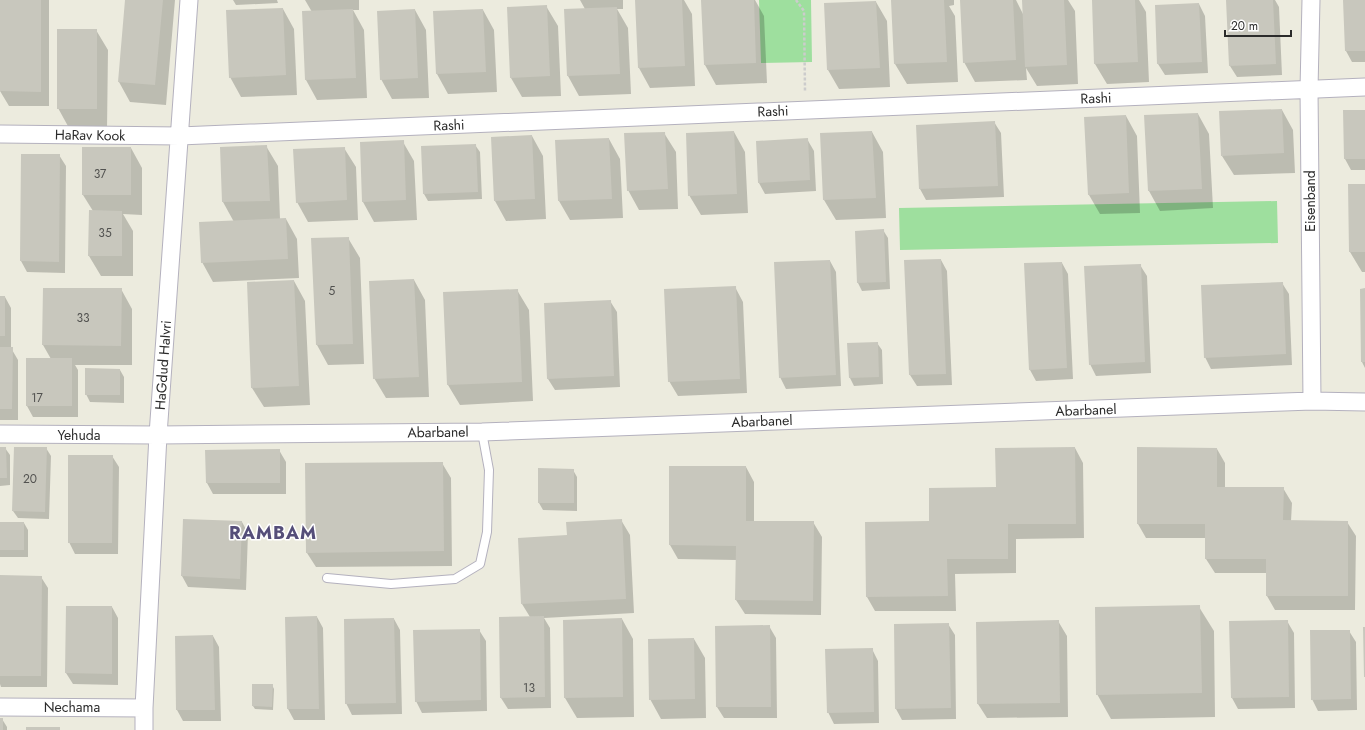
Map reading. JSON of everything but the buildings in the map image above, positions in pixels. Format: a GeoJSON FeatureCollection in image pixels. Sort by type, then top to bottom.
{"type":"FeatureCollection","features":[{"type":"Feature","properties":{"kind":"street","name":"HaGdud HaIvri"},"geometry":{"type":"LineString","coordinates":[[144,730],[158,435],[189,0]]}},
{"type":"Feature","properties":{"kind":"street","name":"Eisenband"},"geometry":{"type":"LineString","coordinates":[[1311,0],[1309,89],[1312,401]]}},
{"type":"Feature","properties":{"kind":"street","name":"Rashi"},"geometry":{"type":"LineString","coordinates":[[180,136],[1365,87]]}},
{"type":"Feature","properties":{"kind":"street","name":"HaRav Kook"},"geometry":{"type":"LineString","coordinates":[[0,134],[180,136]]}},
{"type":"Feature","properties":{"kind":"street","name":"Abarbanel"},"geometry":{"type":"LineString","coordinates":[[158,435],[482,432],[1312,401],[1365,402]]}},
{"type":"Feature","properties":{"kind":"street","name":"Yehuda"},"geometry":{"type":"LineString","coordinates":[[0,434],[158,435]]}},
{"type":"Feature","properties":{"kind":"street","name":"Nechama"},"geometry":{"type":"LineString","coordinates":[[0,707],[144,708]]}},
{"type":"Feature","properties":{"kind":"lane"},"geometry":{"type":"LineString","coordinates":[[328,578],[391,584],[455,579],[480,564],[488,532],[489,470],[482,432]]}},
{"type":"Feature","properties":{"kind":"path"},"geometry":{"type":"LineString","coordinates":[[796,0],[804,11],[806,110]]}},
{"type":"Feature","properties":{"kind":"green space"},"geometry":{"type":"Polygon","coordinates":[[[759,0],[811,0],[812,62],[761,63],[759,0]]]}},
{"type":"Feature","properties":{"kind":"green space"},"geometry":{"type":"Polygon","coordinates":[[[1277,201],[1278,243],[900,250],[899,208],[1277,201]]]}},
{"type":"Feature","properties":{"kind":"district","name":"RAMBAM"},"geometry":{"type":"Point","coordinates":[273,533]}}]}
